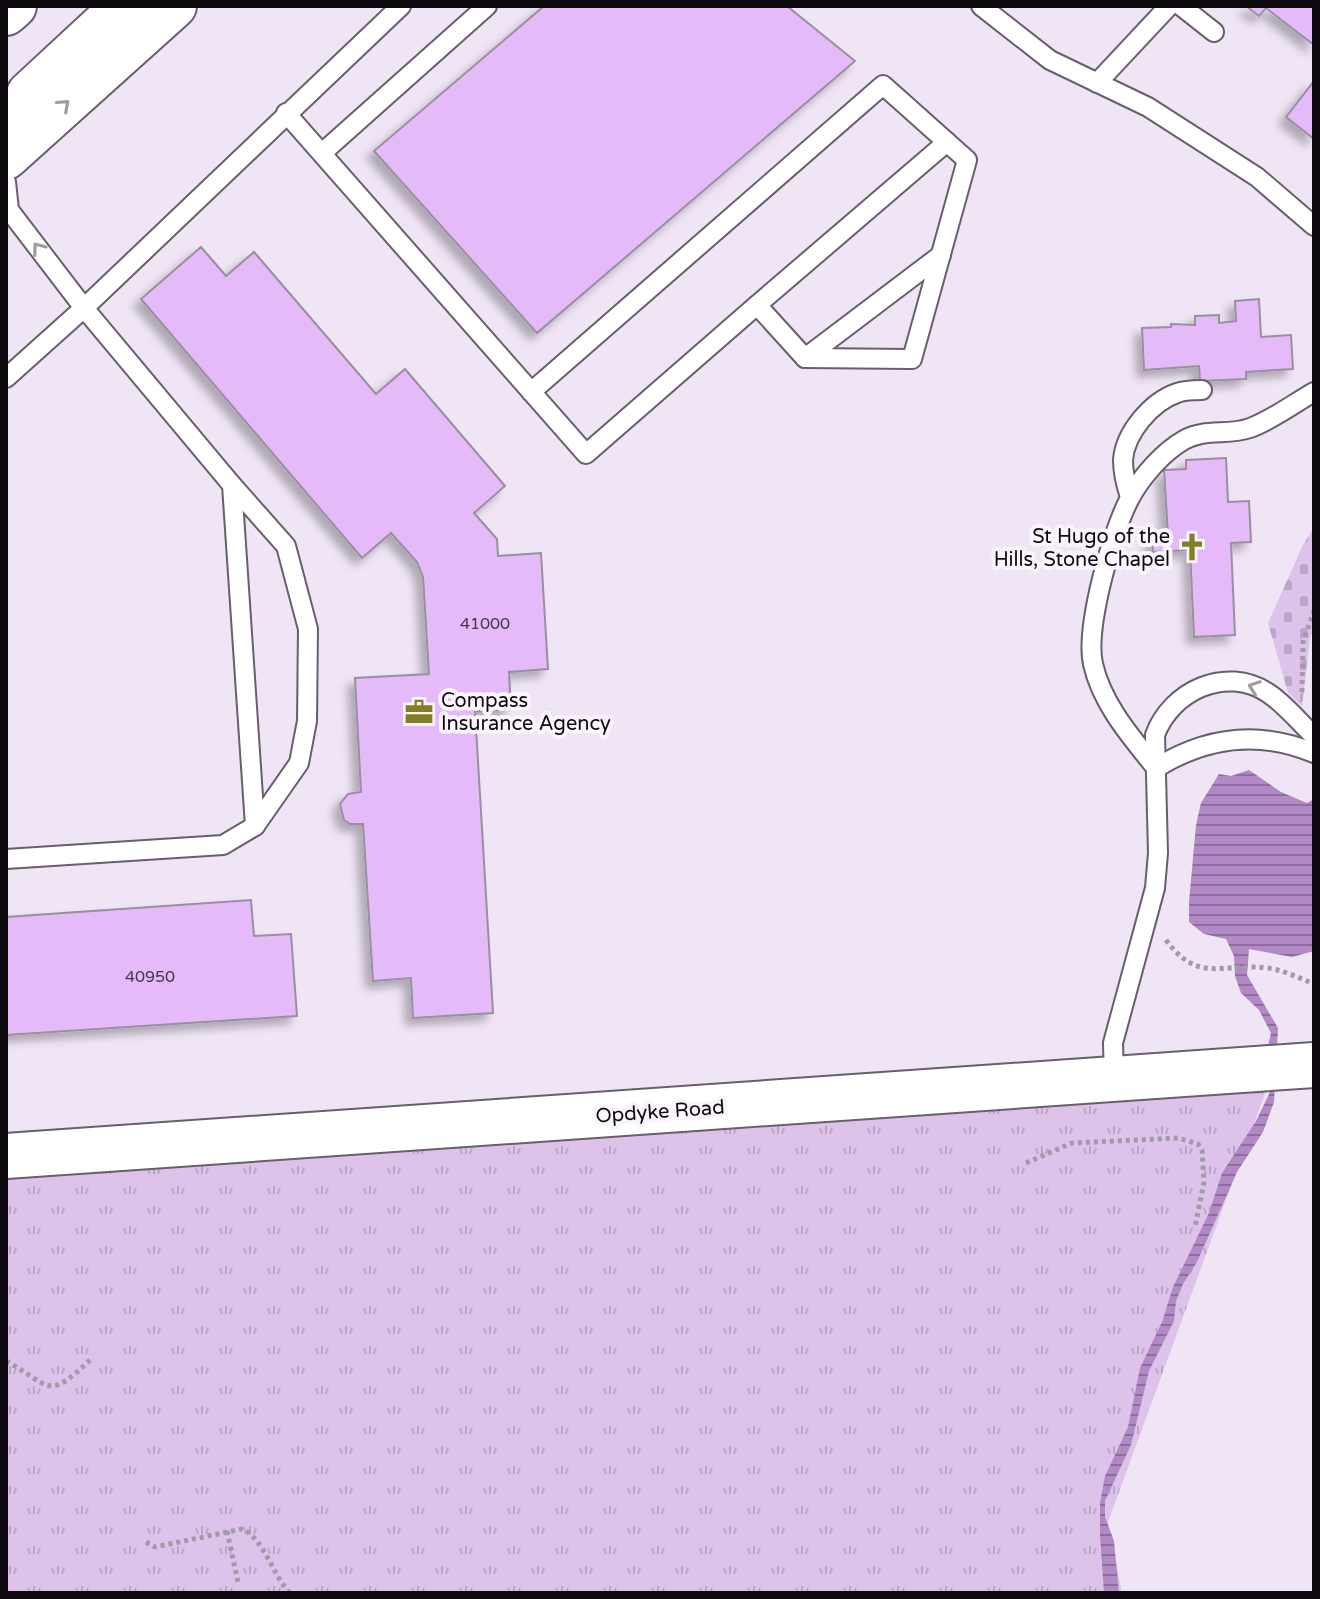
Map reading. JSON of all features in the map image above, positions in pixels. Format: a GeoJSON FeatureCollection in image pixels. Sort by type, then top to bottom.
{"type":"FeatureCollection","features":[{"type":"Feature","properties":{"kind":"main road"},"geometry":{"type":"LineString","coordinates":[[6,13],[14,6]]}},
{"type":"Feature","properties":{"kind":"main road"},"geometry":{"type":"LineString","coordinates":[[6,155],[29,94],[124,6]]}},
{"type":"Feature","properties":{"kind":"main road"},"geometry":{"type":"LineString","coordinates":[[6,155],[174,6]]}},
{"type":"Feature","properties":{"kind":"main road","name":"Opdyke Road"},"geometry":{"type":"LineString","coordinates":[[6,1156],[1311,1065]]}},
{"type":"Feature","properties":{"kind":"lane"},"geometry":{"type":"LineString","coordinates":[[6,378],[84,308],[401,6]]}},
{"type":"Feature","properties":{"kind":"lane"},"geometry":{"type":"LineString","coordinates":[[322,153],[487,6]]}},
{"type":"Feature","properties":{"kind":"lane"},"geometry":{"type":"LineString","coordinates":[[981,6],[1050,60],[1148,107],[1257,177],[1314,226]]}},
{"type":"Feature","properties":{"kind":"lane"},"geometry":{"type":"LineString","coordinates":[[1097,83],[1169,6]]}},
{"type":"Feature","properties":{"kind":"lane"},"geometry":{"type":"LineString","coordinates":[[1181,6],[1214,32]]}},
{"type":"Feature","properties":{"kind":"lane"},"geometry":{"type":"LineString","coordinates":[[531,392],[883,85],[967,160],[912,359],[805,358],[757,305]]}},
{"type":"Feature","properties":{"kind":"lane"},"geometry":{"type":"LineString","coordinates":[[286,113],[586,454],[947,142]]}},
{"type":"Feature","properties":{"kind":"lane"},"geometry":{"type":"LineString","coordinates":[[6,182],[9,210],[84,308],[286,546],[308,629],[307,721],[299,763],[255,826],[223,845],[6,859]]}},
{"type":"Feature","properties":{"kind":"lane"},"geometry":{"type":"LineString","coordinates":[[805,358],[941,255]]}},
{"type":"Feature","properties":{"kind":"lane"},"geometry":{"type":"LineString","coordinates":[[1130,497],[1124,478],[1126,443],[1137,427],[1166,398],[1185,391],[1202,390]]}},
{"type":"Feature","properties":{"kind":"lane"},"geometry":{"type":"LineString","coordinates":[[1156,768],[1123,727],[1098,680],[1092,652],[1091,640],[1103,578],[1130,497],[1156,465],[1182,441],[1208,432],[1248,429],[1314,392]]}},
{"type":"Feature","properties":{"kind":"lane"},"geometry":{"type":"LineString","coordinates":[[232,485],[255,826]]}},
{"type":"Feature","properties":{"kind":"lane"},"geometry":{"type":"LineString","coordinates":[[1114,1079],[1113,1043],[1155,888],[1158,853],[1155,735],[1161,719],[1184,696],[1206,685],[1237,682],[1253,685],[1268,693],[1308,730]]}},
{"type":"Feature","properties":{"kind":"lane"},"geometry":{"type":"LineString","coordinates":[[1156,768],[1195,748],[1228,740],[1293,744],[1314,753]]}},
{"type":"Feature","properties":{"kind":"path"},"geometry":{"type":"LineString","coordinates":[[1308,730],[1303,642],[1314,611]]}},
{"type":"Feature","properties":{"kind":"path"},"geometry":{"type":"LineString","coordinates":[[1146,926],[1163,935],[1181,959],[1202,967],[1226,970],[1272,968],[1301,976],[1314,984]]}},
{"type":"Feature","properties":{"kind":"path"},"geometry":{"type":"LineString","coordinates":[[1026,1163],[1072,1143],[1164,1138],[1189,1140],[1202,1150],[1204,1182],[1195,1227]]}},
{"type":"Feature","properties":{"kind":"path"},"geometry":{"type":"LineString","coordinates":[[6,1361],[43,1385],[53,1387],[65,1384],[90,1360]]}},
{"type":"Feature","properties":{"kind":"path"},"geometry":{"type":"LineString","coordinates":[[146,1542],[155,1547],[242,1529],[250,1532],[290,1593]]}},
{"type":"Feature","properties":{"kind":"path"},"geometry":{"type":"LineString","coordinates":[[227,1531],[238,1582]]}},
{"type":"Feature","properties":{"kind":"green space"},"geometry":{"type":"Polygon","coordinates":[[[1314,527],[1314,627],[1302,706],[1288,693],[1268,623],[1314,527]]]}},
{"type":"Feature","properties":{"kind":"green space"},"geometry":{"type":"Polygon","coordinates":[[[1267,1088],[1108,1522],[1122,1593],[6,1593],[6,1177],[1267,1088]]]}},
{"type":"Feature","properties":{"kind":"shaded area"},"geometry":{"type":"Polygon","coordinates":[[[1249,770],[1281,792],[1307,803],[1314,799],[1314,951],[1292,957],[1249,949],[1247,975],[1278,1028],[1274,1102],[1263,1132],[1237,1172],[1197,1262],[1183,1284],[1176,1301],[1174,1321],[1149,1371],[1131,1445],[1105,1501],[1105,1517],[1114,1541],[1119,1593],[1104,1593],[1100,1503],[1105,1476],[1128,1427],[1140,1368],[1162,1322],[1173,1287],[1209,1213],[1222,1173],[1256,1121],[1270,1092],[1268,1046],[1271,1033],[1259,1010],[1241,993],[1235,976],[1234,956],[1226,939],[1204,934],[1189,922],[1196,825],[1201,803],[1219,774],[1231,776],[1249,770]]]}},
{"type":"Feature","properties":{"kind":"building"},"geometry":{"type":"Polygon","coordinates":[[[544,6],[787,6],[855,61],[537,333],[374,151],[544,6]]]}},
{"type":"Feature","properties":{"kind":"building"},"geometry":{"type":"Polygon","coordinates":[[[1246,6],[1314,6],[1314,45],[1266,8],[1259,16],[1246,6]]]}},
{"type":"Feature","properties":{"kind":"building"},"geometry":{"type":"Polygon","coordinates":[[[1314,81],[1314,139],[1286,117],[1314,81]]]}},
{"type":"Feature","properties":{"kind":"building"},"geometry":{"type":"Polygon","coordinates":[[[201,247],[226,276],[254,252],[376,394],[405,369],[505,486],[474,513],[497,539],[498,556],[541,553],[548,669],[509,672],[511,709],[475,711],[493,1013],[413,1018],[411,978],[373,981],[363,824],[350,824],[344,820],[340,804],[348,794],[361,792],[355,678],[429,674],[423,577],[417,562],[391,533],[362,558],[141,299],[201,247]]]}},
{"type":"Feature","properties":{"kind":"building"},"geometry":{"type":"Polygon","coordinates":[[[1259,299],[1261,337],[1291,335],[1293,369],[1246,372],[1246,379],[1200,381],[1199,366],[1144,370],[1142,328],[1195,325],[1195,316],[1219,315],[1219,323],[1236,321],[1235,301],[1259,299]]]}},
{"type":"Feature","properties":{"kind":"building","name":"St Hugo of the Hills, Stone Chapel"},"geometry":{"type":"Polygon","coordinates":[[[1226,458],[1228,502],[1249,501],[1251,542],[1231,543],[1235,635],[1194,637],[1190,550],[1153,552],[1152,536],[1168,536],[1164,470],[1186,469],[1186,460],[1226,458]]]}},
{"type":"Feature","properties":{"kind":"building"},"geometry":{"type":"Polygon","coordinates":[[[251,900],[254,936],[291,934],[297,1016],[6,1035],[6,917],[251,900]]]}},
{"type":"Feature","properties":{"kind":"place","name":"St Hugo of the Hills, Stone Chapel"},"geometry":{"type":"Point","coordinates":[1192,547]}},
{"type":"Feature","properties":{"kind":"place","name":"Compass Insurance Agency"},"geometry":{"type":"Point","coordinates":[419,712]}}]}
